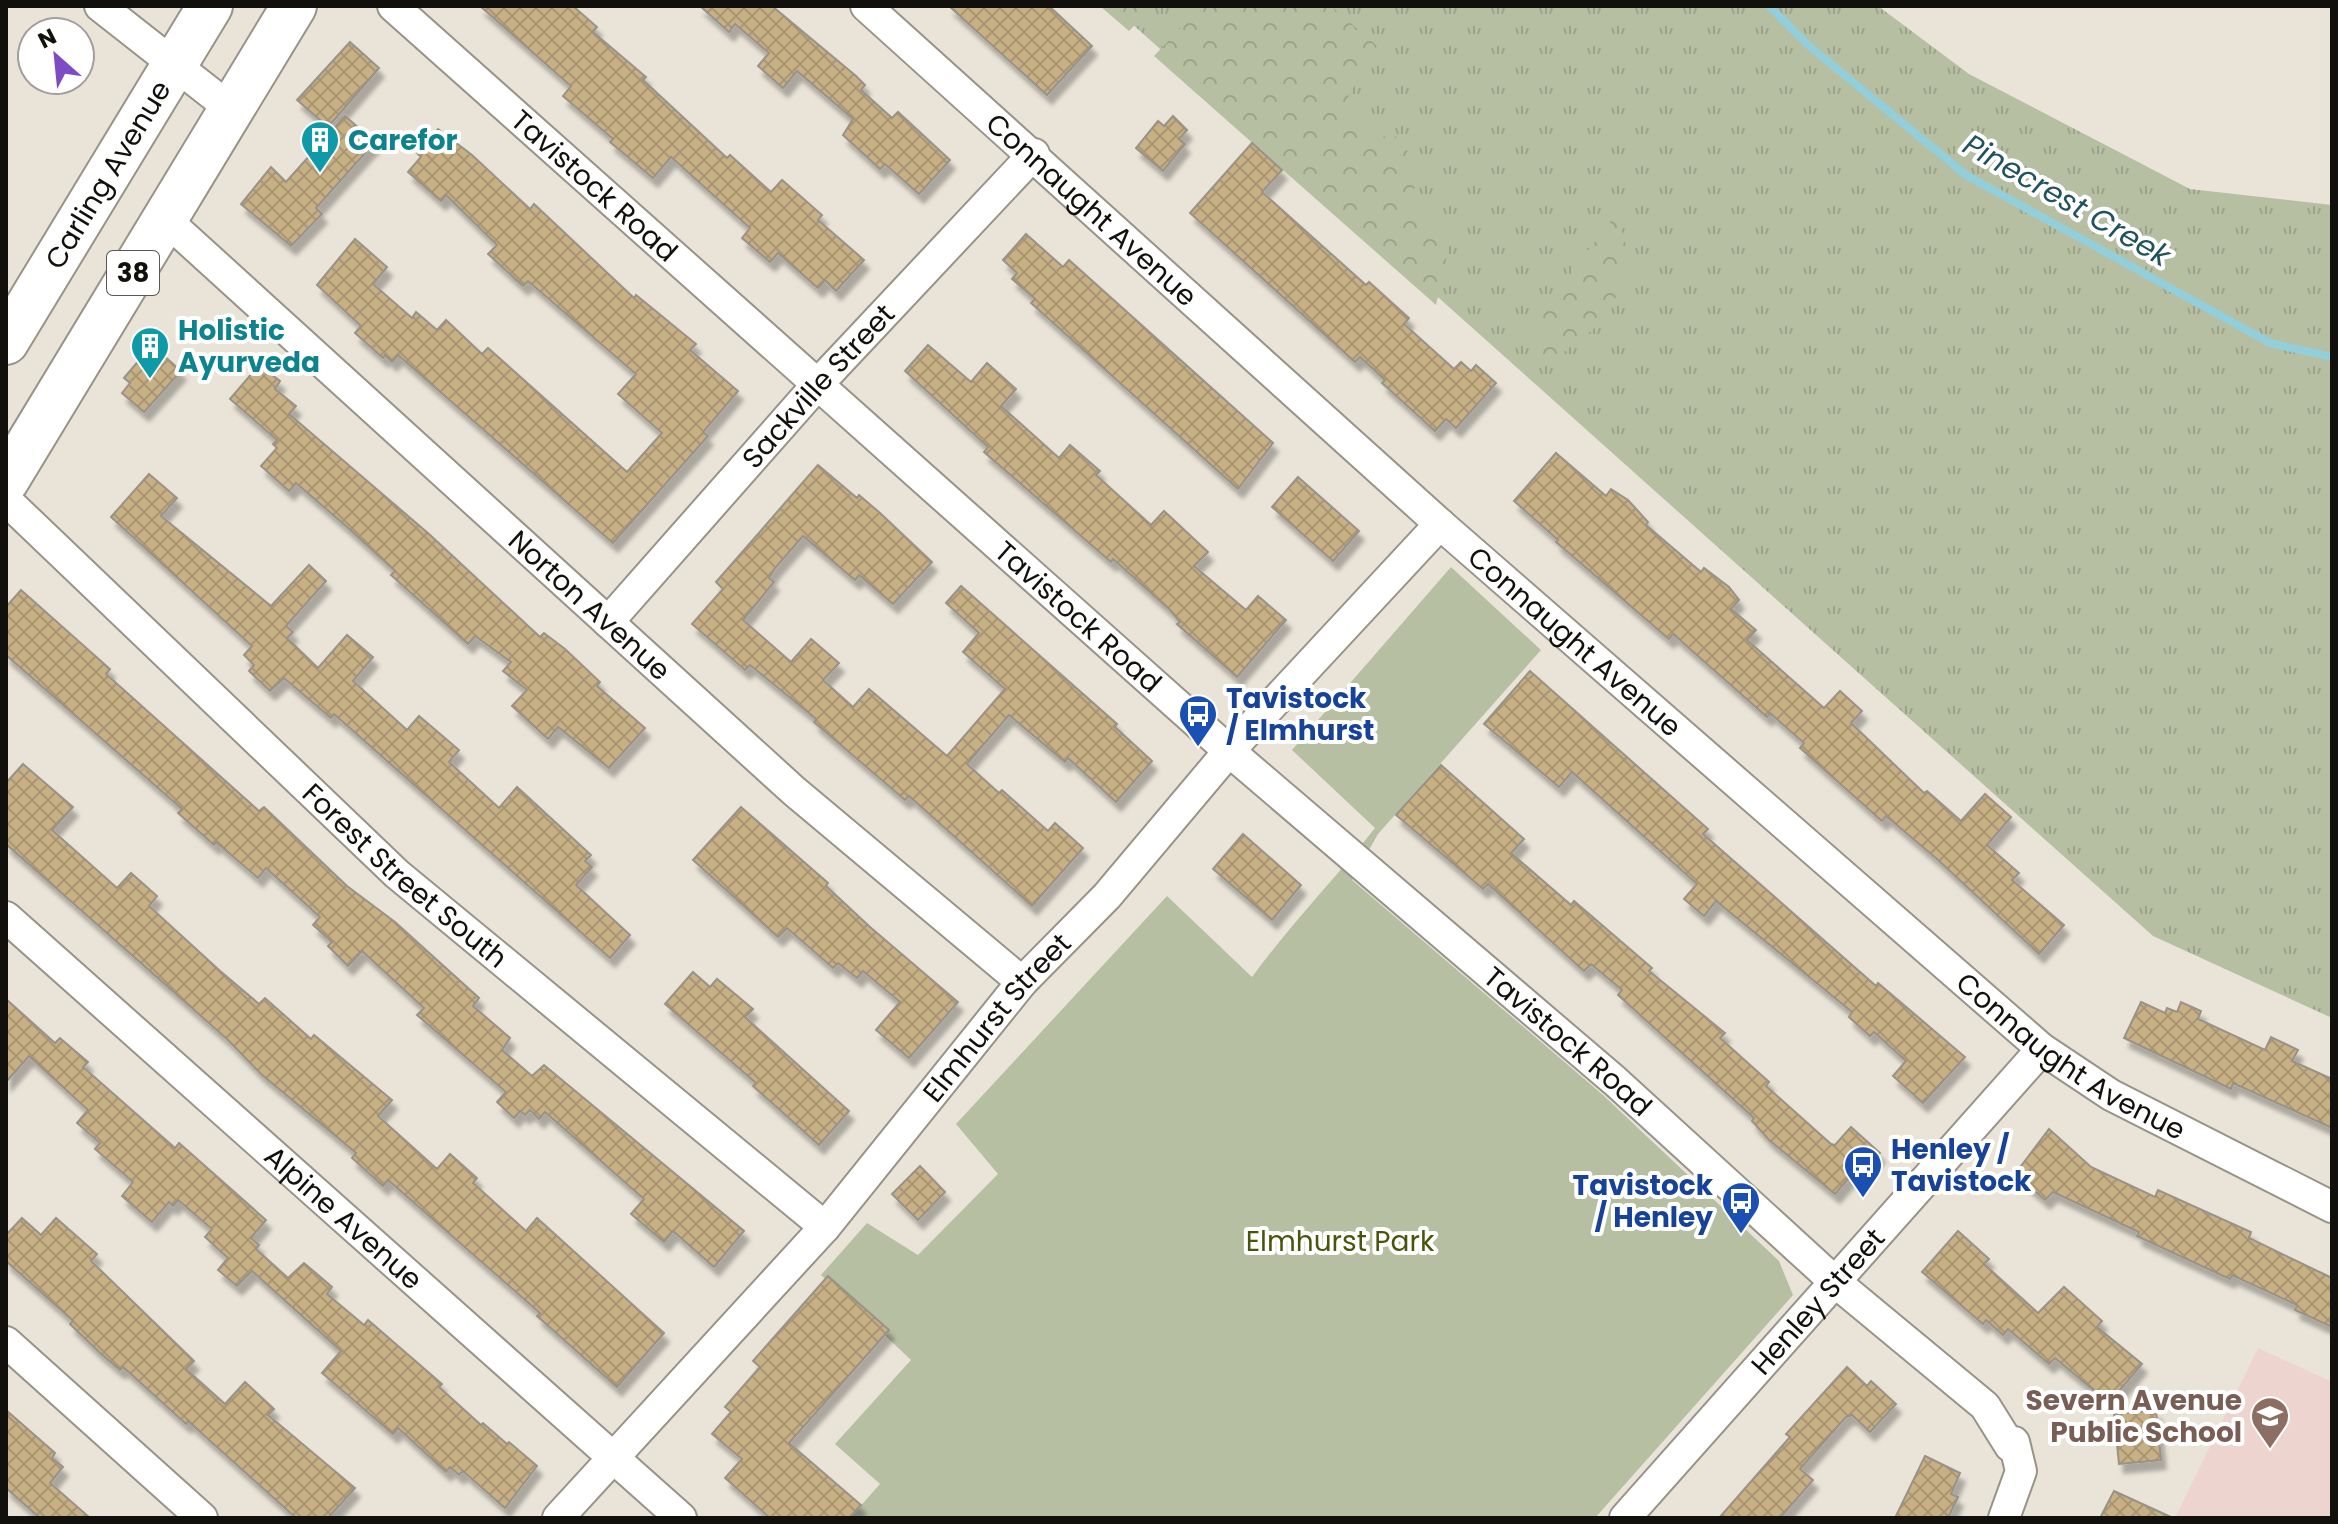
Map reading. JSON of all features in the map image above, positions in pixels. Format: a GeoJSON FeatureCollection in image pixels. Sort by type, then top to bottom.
{"type":"FeatureCollection","features":[{"type":"Feature","properties":{"kind":"main road","name":"Carling Avenue"},"geometry":{"type":"LineString","coordinates":[[6,342],[210,6]]}},
{"type":"Feature","properties":{"kind":"main road","name":"38"},"geometry":{"type":"LineString","coordinates":[[6,481],[294,6]]}},
{"type":"Feature","properties":{"kind":"street"},"geometry":{"type":"LineString","coordinates":[[100,6],[231,109]]}},
{"type":"Feature","properties":{"kind":"street","name":"Tavistock Road"},"geometry":{"type":"LineString","coordinates":[[393,6],[1229,751],[1615,1081],[1834,1281],[1985,1406],[2010,1446],[2014,1442],[2021,1471],[2004,1518]]}},
{"type":"Feature","properties":{"kind":"street","name":"Connaught Avenue"},"geometry":{"type":"LineString","coordinates":[[866,6],[1034,154],[1440,524],[2042,1049],[2125,1102],[2332,1207]]}},
{"type":"Feature","properties":{"kind":"street","name":"Sackville Street"},"geometry":{"type":"LineString","coordinates":[[608,622],[817,385],[1034,154]]}},
{"type":"Feature","properties":{"kind":"street","name":"Norton Avenue"},"geometry":{"type":"LineString","coordinates":[[165,219],[794,791],[1022,982]]}},
{"type":"Feature","properties":{"kind":"street","name":"Forest Street South"},"geometry":{"type":"LineString","coordinates":[[6,500],[397,874],[825,1227]]}},
{"type":"Feature","properties":{"kind":"street","name":"Elmhurst Street"},"geometry":{"type":"LineString","coordinates":[[558,1518],[825,1227],[1022,982],[1107,896],[1229,751],[1440,524]]}},
{"type":"Feature","properties":{"kind":"street","name":"Alpine Avenue"},"geometry":{"type":"LineString","coordinates":[[6,917],[681,1518]]}},
{"type":"Feature","properties":{"kind":"street","name":"Henley Street"},"geometry":{"type":"LineString","coordinates":[[1625,1518],[2042,1049]]}},
{"type":"Feature","properties":{"kind":"street"},"geometry":{"type":"LineString","coordinates":[[6,1342],[202,1518]]}},
{"type":"Feature","properties":{"kind":"shaded area","name":"Severn Avenue Public School"},"geometry":{"type":"Polygon","coordinates":[[[2258,1348],[2332,1382],[2332,1518],[2175,1518],[2258,1348]]]}},
{"type":"Feature","properties":{"kind":"green space"},"geometry":{"type":"Polygon","coordinates":[[[1100,6],[1153,6],[1129,31],[1100,6]]]}},
{"type":"Feature","properties":{"kind":"green space"},"geometry":{"type":"Polygon","coordinates":[[[1112,6],[1878,6],[1969,74],[2190,189],[2332,205],[2332,1018],[2153,936],[1112,6]]]}},
{"type":"Feature","properties":{"kind":"green space"},"geometry":{"type":"Polygon","coordinates":[[[1202,6],[1331,6],[1377,46],[1346,101],[1377,137],[1395,136],[1418,164],[1413,198],[1449,247],[1436,305],[1154,56],[1202,6]]]}},
{"type":"Feature","properties":{"kind":"green space"},"geometry":{"type":"Polygon","coordinates":[[[1617,213],[1631,263],[1606,319],[1551,362],[1540,356],[1538,316],[1617,213]]]}},
{"type":"Feature","properties":{"kind":"green space","name":"Elmhurst Park"},"geometry":{"type":"Polygon","coordinates":[[[1451,567],[1541,650],[1378,834],[1352,880],[1603,1095],[1779,1261],[1793,1295],[1595,1518],[850,1518],[880,1484],[835,1444],[911,1360],[821,1275],[867,1223],[918,1255],[998,1174],[956,1124],[1167,896],[1252,977],[1375,828],[1292,750],[1451,567]]]}},
{"type":"Feature","properties":{"kind":"building"},"geometry":{"type":"Polygon","coordinates":[[[480,6],[573,6],[597,27],[593,32],[646,77],[643,80],[727,158],[730,155],[771,192],[782,180],[822,215],[818,220],[864,260],[836,291],[825,280],[818,288],[778,253],[770,262],[742,238],[750,228],[671,157],[653,178],[610,142],[613,139],[563,96],[571,86],[480,6]]]}},
{"type":"Feature","properties":{"kind":"building"},"geometry":{"type":"Polygon","coordinates":[[[700,6],[772,6],[856,76],[865,85],[861,90],[892,118],[898,112],[950,160],[919,194],[885,164],[880,169],[843,135],[853,119],[797,71],[783,88],[758,66],[769,53],[735,24],[729,32],[700,6]]]}},
{"type":"Feature","properties":{"kind":"building"},"geometry":{"type":"Polygon","coordinates":[[[949,6],[1049,6],[1092,46],[1047,95],[949,6]]]}},
{"type":"Feature","properties":{"kind":"building"},"geometry":{"type":"Polygon","coordinates":[[[350,42],[379,68],[328,127],[297,100],[350,42]]]}},
{"type":"Feature","properties":{"kind":"building","name":"Carefor"},"geometry":{"type":"Polygon","coordinates":[[[345,116],[375,142],[316,208],[322,214],[291,246],[241,204],[271,167],[286,182],[345,116]]]}},
{"type":"Feature","properties":{"kind":"building"},"geometry":{"type":"Polygon","coordinates":[[[1173,116],[1187,130],[1179,139],[1185,144],[1163,171],[1136,148],[1158,121],[1164,126],[1173,116]]]}},
{"type":"Feature","properties":{"kind":"building"},"geometry":{"type":"Polygon","coordinates":[[[438,129],[472,155],[530,209],[534,204],[634,298],[636,295],[696,344],[690,350],[738,391],[703,432],[708,436],[613,543],[398,355],[392,362],[385,355],[383,358],[355,333],[361,326],[317,285],[355,239],[387,267],[373,284],[412,318],[416,312],[437,330],[446,320],[482,354],[488,348],[627,472],[662,433],[618,394],[636,374],[528,281],[523,286],[488,254],[497,245],[446,195],[441,201],[408,172],[421,157],[417,153],[438,129]]]}},
{"type":"Feature","properties":{"kind":"building"},"geometry":{"type":"Polygon","coordinates":[[[1252,143],[1282,170],[1262,192],[1366,285],[1369,282],[1409,318],[1404,324],[1454,369],[1461,362],[1471,371],[1476,365],[1496,383],[1456,428],[1446,419],[1435,431],[1382,383],[1385,380],[1360,357],[1355,362],[1190,213],[1252,143]]]}},
{"type":"Feature","properties":{"kind":"building"},"geometry":{"type":"Polygon","coordinates":[[[1026,234],[1063,267],[1069,260],[1273,443],[1238,489],[1031,303],[1035,299],[1012,279],[1017,273],[1003,260],[1026,234]]]}},
{"type":"Feature","properties":{"kind":"building","name":"Holistic Ayurveda"},"geometry":{"type":"Polygon","coordinates":[[[152,345],[181,371],[144,412],[122,393],[130,383],[124,378],[152,345]]]}},
{"type":"Feature","properties":{"kind":"building"},"geometry":{"type":"Polygon","coordinates":[[[928,345],[971,382],[987,363],[1016,389],[1001,406],[1059,458],[1070,445],[1100,471],[1096,475],[1151,525],[1164,511],[1208,552],[1194,566],[1246,610],[1258,596],[1286,620],[1237,677],[1177,624],[1180,622],[1170,610],[1113,559],[1111,562],[984,452],[988,447],[905,371],[928,345]]]}},
{"type":"Feature","properties":{"kind":"building"},"geometry":{"type":"Polygon","coordinates":[[[259,365],[280,381],[275,389],[296,406],[289,414],[429,534],[540,637],[544,633],[565,649],[600,682],[597,686],[645,728],[609,768],[558,727],[548,739],[512,706],[527,690],[503,671],[511,662],[475,636],[468,644],[391,575],[395,571],[296,483],[289,491],[261,466],[277,448],[273,444],[277,440],[230,399],[259,365]]]}},
{"type":"Feature","properties":{"kind":"building"},"geometry":{"type":"Polygon","coordinates":[[[1556,453],[1606,496],[1611,489],[1628,500],[1648,522],[1646,525],[1701,572],[1704,568],[1729,587],[1739,600],[1731,609],[1756,630],[1747,640],[1824,708],[1840,691],[1862,711],[1851,723],[1924,793],[1927,791],[1961,821],[1985,794],[2011,817],[1987,845],[2019,873],[2012,880],[2064,925],[2039,954],[1937,859],[1886,816],[1882,821],[1800,748],[1804,743],[1770,713],[1767,717],[1673,634],[1669,639],[1556,542],[1558,540],[1514,501],[1556,453]]]}},
{"type":"Feature","properties":{"kind":"building"},"geometry":{"type":"Polygon","coordinates":[[[818,465],[857,498],[859,495],[932,562],[893,604],[859,575],[855,580],[803,536],[775,568],[769,578],[774,582],[743,620],[791,662],[811,639],[839,663],[823,680],[853,707],[869,689],[947,756],[1005,689],[963,652],[979,633],[946,603],[961,586],[1117,724],[1115,727],[1152,761],[1116,802],[1068,758],[1065,762],[1009,715],[967,764],[1048,831],[1055,823],[1083,848],[1032,906],[909,796],[905,800],[814,722],[816,719],[750,665],[745,670],[692,624],[723,589],[716,582],[818,465]]]}},
{"type":"Feature","properties":{"kind":"building"},"geometry":{"type":"Polygon","coordinates":[[[149,474],[177,498],[161,516],[271,606],[309,565],[326,581],[286,626],[293,632],[287,638],[318,668],[347,635],[373,657],[353,681],[407,730],[419,716],[459,750],[449,762],[499,808],[517,787],[591,855],[585,861],[592,867],[576,885],[630,935],[610,958],[334,714],[331,718],[284,678],[270,691],[249,671],[254,665],[244,655],[252,646],[111,517],[149,474]]]}},
{"type":"Feature","properties":{"kind":"building"},"geometry":{"type":"Polygon","coordinates":[[[1298,477],[1359,531],[1333,561],[1272,507],[1298,477]]]}},
{"type":"Feature","properties":{"kind":"building"},"geometry":{"type":"Polygon","coordinates":[[[21,590],[110,669],[106,674],[259,811],[264,807],[347,886],[395,922],[479,998],[473,1006],[510,1038],[502,1050],[532,1076],[544,1065],[744,1231],[714,1267],[673,1231],[664,1242],[631,1214],[644,1199],[545,1112],[539,1119],[530,1110],[525,1115],[520,1111],[514,1118],[497,1102],[506,1092],[417,1015],[424,1008],[362,951],[348,966],[328,946],[332,942],[313,925],[320,917],[266,868],[258,878],[216,842],[214,845],[178,813],[182,809],[6,655],[6,607],[21,590]]]}},
{"type":"Feature","properties":{"kind":"building"},"geometry":{"type":"Polygon","coordinates":[[[1530,671],[1708,829],[1703,834],[1876,986],[1878,983],[1965,1057],[1923,1103],[1893,1076],[1906,1061],[1874,1032],[1870,1036],[1849,1017],[1852,1012],[1716,901],[1704,916],[1684,899],[1697,884],[1572,772],[1559,787],[1484,724],[1530,671]]]}},
{"type":"Feature","properties":{"kind":"building"},"geometry":{"type":"Polygon","coordinates":[[[23,764],[73,807],[52,830],[117,888],[131,873],[157,896],[149,906],[219,970],[259,1004],[265,998],[311,1039],[314,1035],[392,1100],[378,1116],[437,1169],[450,1154],[477,1178],[473,1183],[526,1231],[537,1218],[664,1333],[617,1387],[537,1316],[540,1313],[388,1180],[383,1186],[352,1158],[356,1153],[261,1074],[227,1039],[6,844],[6,783],[23,764]]]}},
{"type":"Feature","properties":{"kind":"building"},"geometry":{"type":"Polygon","coordinates":[[[1441,765],[1524,839],[1511,853],[1571,905],[1574,901],[1652,968],[1649,971],[1725,1033],[1720,1038],[1769,1082],[1766,1086],[1831,1144],[1835,1145],[1851,1127],[1880,1153],[1859,1177],[1854,1172],[1835,1194],[1769,1140],[1752,1121],[1754,1118],[1618,995],[1622,990],[1591,964],[1584,971],[1488,884],[1483,889],[1396,815],[1441,765]]]}},
{"type":"Feature","properties":{"kind":"building"},"geometry":{"type":"Polygon","coordinates":[[[741,807],[828,883],[826,886],[870,927],[958,1002],[909,1058],[876,1030],[900,1002],[863,971],[857,978],[838,963],[833,968],[787,928],[778,937],[693,860],[741,807]]]}},
{"type":"Feature","properties":{"kind":"building"},"geometry":{"type":"Polygon","coordinates":[[[1243,834],[1301,885],[1272,920],[1213,869],[1243,834]]]}},
{"type":"Feature","properties":{"kind":"building"},"geometry":{"type":"Polygon","coordinates":[[[693,972],[710,987],[717,979],[753,1009],[745,1017],[849,1111],[819,1145],[753,1086],[756,1083],[665,1004],[693,972]]]}},
{"type":"Feature","properties":{"kind":"building"},"geometry":{"type":"Polygon","coordinates":[[[6,999],[55,1043],[60,1038],[88,1062],[83,1067],[175,1148],[179,1143],[266,1220],[251,1238],[259,1245],[256,1249],[288,1278],[304,1263],[332,1287],[327,1294],[364,1325],[368,1320],[442,1384],[439,1387],[481,1425],[483,1423],[507,1444],[509,1442],[537,1466],[505,1508],[463,1471],[459,1475],[450,1467],[446,1472],[398,1428],[393,1434],[322,1373],[341,1351],[252,1271],[237,1286],[218,1270],[228,1258],[205,1237],[212,1229],[178,1200],[173,1206],[169,1202],[152,1222],[122,1196],[133,1182],[95,1149],[100,1143],[77,1123],[88,1110],[29,1056],[6,1082],[6,999]]]}},
{"type":"Feature","properties":{"kind":"building"},"geometry":{"type":"Polygon","coordinates":[[[2141,1002],[2165,1013],[2167,1008],[2177,1012],[2181,1002],[2201,1011],[2198,1019],[2265,1050],[2271,1037],[2298,1050],[2292,1061],[2332,1079],[2332,1128],[2233,1083],[2231,1089],[2124,1038],[2141,1002]]]}},
{"type":"Feature","properties":{"kind":"building"},"geometry":{"type":"Polygon","coordinates":[[[2049,1129],[2091,1167],[2155,1197],[2158,1190],[2251,1232],[2249,1238],[2332,1278],[2332,1327],[2295,1310],[2297,1305],[2232,1275],[2230,1279],[2180,1256],[2137,1236],[2139,1232],[2053,1192],[2045,1200],[2015,1174],[2049,1129]]]}},
{"type":"Feature","properties":{"kind":"building"},"geometry":{"type":"Polygon","coordinates":[[[920,1166],[945,1192],[918,1220],[892,1194],[920,1166]]]}},
{"type":"Feature","properties":{"kind":"building"},"geometry":{"type":"Polygon","coordinates":[[[22,1218],[41,1235],[56,1218],[97,1254],[91,1261],[194,1361],[186,1369],[225,1404],[245,1382],[274,1409],[268,1415],[355,1488],[328,1518],[296,1518],[188,1421],[186,1424],[123,1367],[120,1370],[100,1353],[70,1324],[73,1321],[6,1261],[6,1235],[22,1218]]]}},
{"type":"Feature","properties":{"kind":"building"},"geometry":{"type":"Polygon","coordinates":[[[1958,1231],[1989,1259],[1984,1264],[2038,1313],[2064,1287],[2102,1321],[2097,1327],[2142,1364],[2109,1403],[2055,1358],[2049,1364],[2008,1329],[2003,1335],[1986,1320],[1983,1324],[1922,1272],[1958,1231]]]}},
{"type":"Feature","properties":{"kind":"building"},"geometry":{"type":"Polygon","coordinates":[[[828,1276],[889,1330],[789,1443],[861,1505],[849,1518],[770,1518],[725,1478],[742,1459],[712,1434],[731,1412],[725,1407],[760,1367],[753,1361],[828,1276]]]}},
{"type":"Feature","properties":{"kind":"building"},"geometry":{"type":"Polygon","coordinates":[[[1847,1367],[1867,1386],[1871,1381],[1896,1404],[1870,1432],[1852,1415],[1846,1417],[1800,1469],[1813,1480],[1780,1518],[1719,1518],[1790,1437],[1786,1434],[1847,1367]]]}},
{"type":"Feature","properties":{"kind":"building"},"geometry":{"type":"Polygon","coordinates":[[[6,1410],[55,1453],[52,1458],[63,1467],[50,1483],[90,1518],[40,1518],[6,1488],[6,1410]]]}},
{"type":"Feature","properties":{"kind":"building"},"geometry":{"type":"Polygon","coordinates":[[[2156,1410],[2161,1460],[2119,1464],[2114,1414],[2156,1410]]]}},
{"type":"Feature","properties":{"kind":"building"},"geometry":{"type":"Polygon","coordinates":[[[1925,1456],[1960,1473],[1951,1494],[1958,1497],[1948,1518],[1895,1518],[1925,1456]]]}},
{"type":"Feature","properties":{"kind":"building"},"geometry":{"type":"Polygon","coordinates":[[[2114,1491],[2173,1518],[2100,1518],[2114,1491]]]}},
{"type":"Feature","properties":{"kind":"waterway","name":"Pinecrest Creek"},"geometry":{"type":"LineString","coordinates":[[1769,6],[1808,45],[1966,175],[2270,343],[2332,357]]}},
{"type":"Feature","properties":{"kind":"place","name":"Carefor"},"geometry":{"type":"Point","coordinates":[320,174]}},
{"type":"Feature","properties":{"kind":"place","name":"Holistic Ayurveda"},"geometry":{"type":"Point","coordinates":[150,380]}},
{"type":"Feature","properties":{"kind":"place","name":"Tavistock / Elmhurst"},"geometry":{"type":"Point","coordinates":[1198,748]}},
{"type":"Feature","properties":{"kind":"place","name":"Henley / Tavistock"},"geometry":{"type":"Point","coordinates":[1863,1199]}},
{"type":"Feature","properties":{"kind":"place","name":"Tavistock / Henley"},"geometry":{"type":"Point","coordinates":[1741,1235]}},
{"type":"Feature","properties":{"kind":"place","name":"Severn Avenue Public School"},"geometry":{"type":"Point","coordinates":[2270,1450]}}]}
